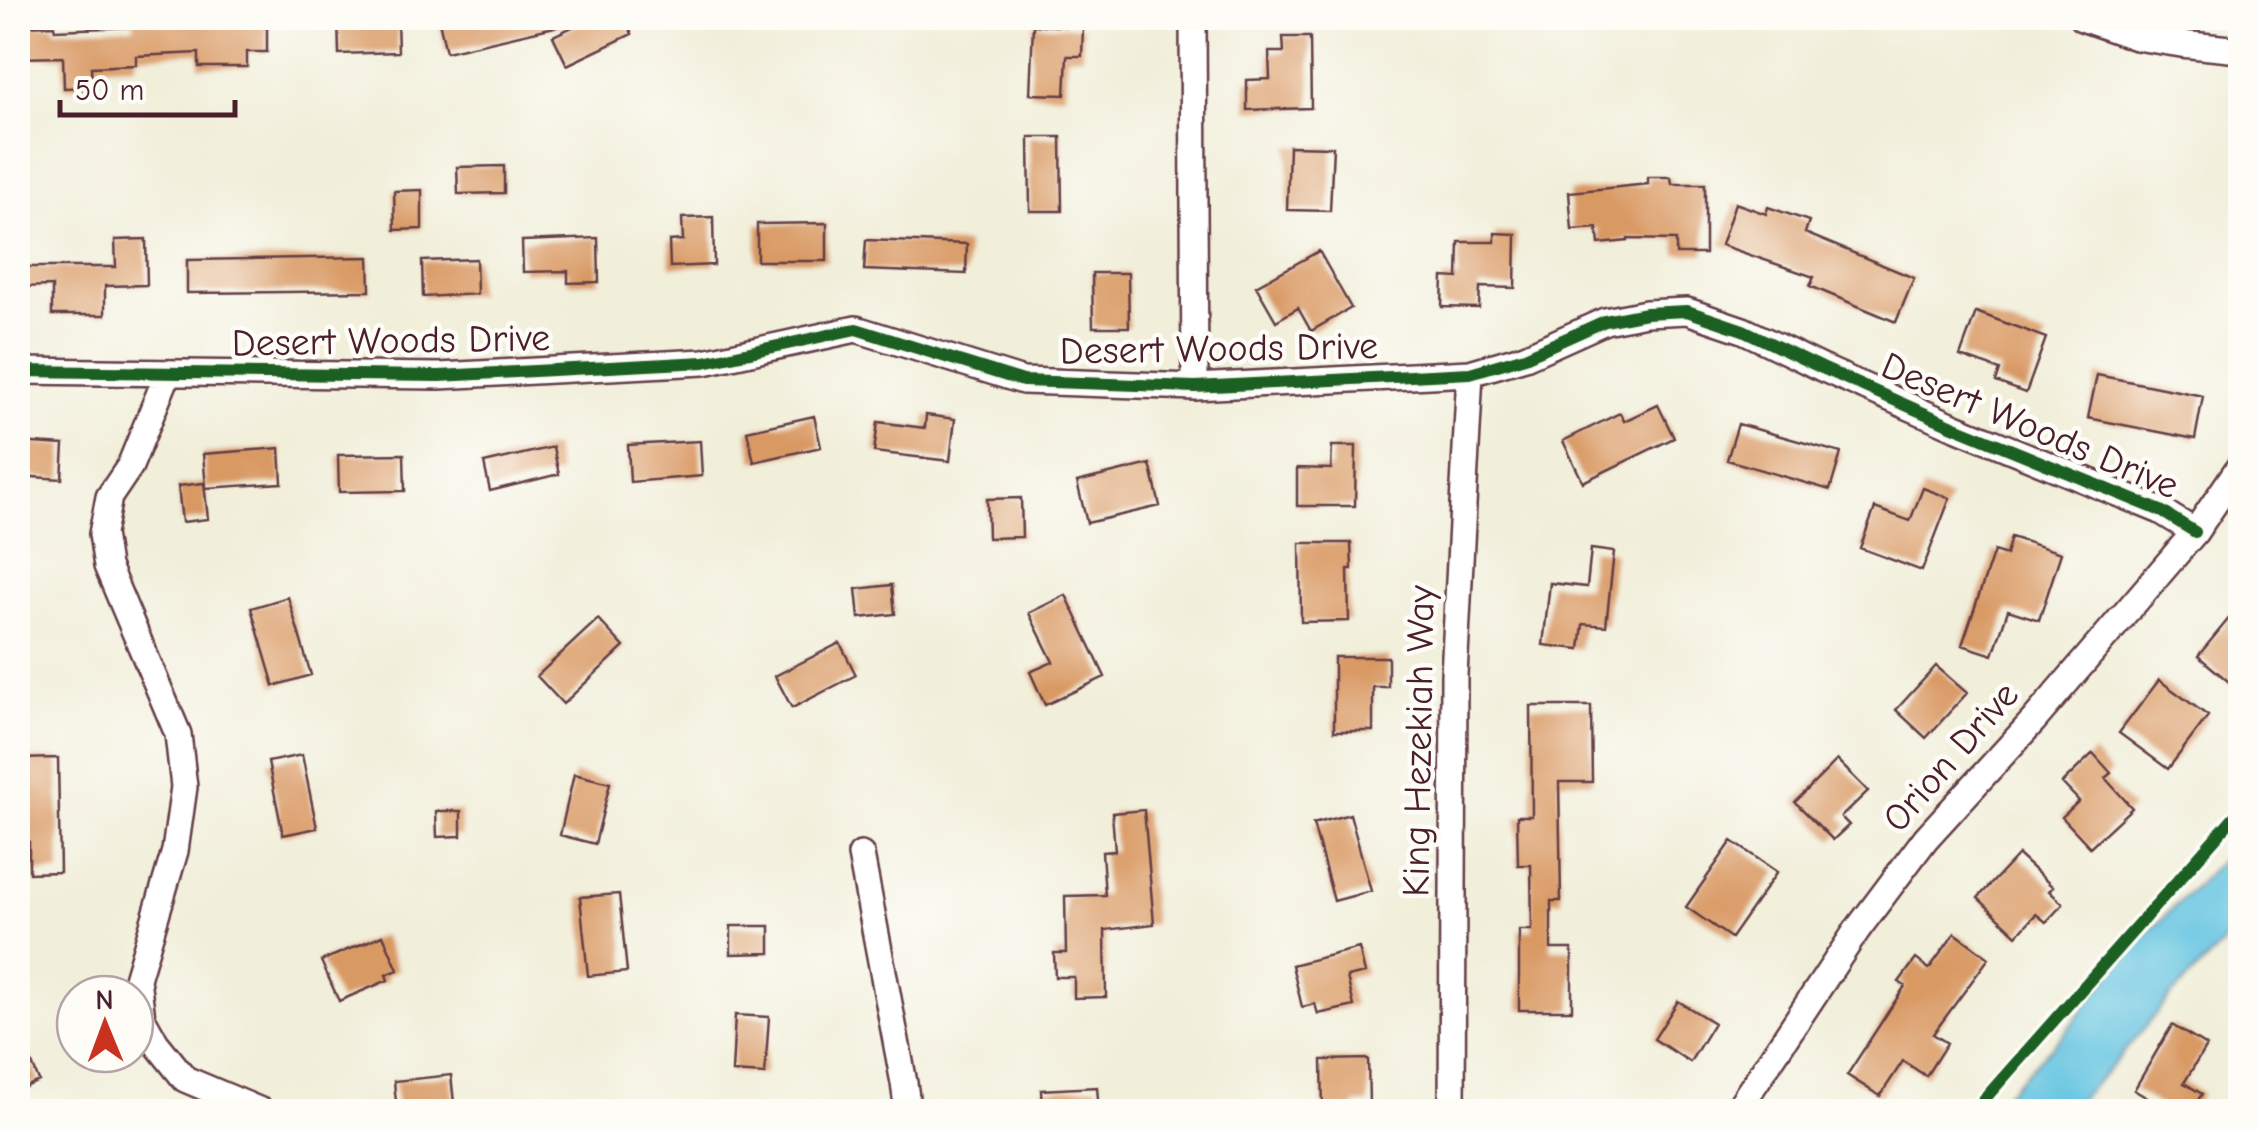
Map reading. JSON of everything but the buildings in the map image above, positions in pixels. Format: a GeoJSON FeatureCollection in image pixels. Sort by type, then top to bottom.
{"type":"FeatureCollection","features":[{"type":"Feature","properties":{"kind":"street"},"geometry":{"type":"LineString","coordinates":[[1193,18],[1195,387]]}},
{"type":"Feature","properties":{"kind":"street"},"geometry":{"type":"LineString","coordinates":[[2082,18],[2136,36],[2240,50]]}},
{"type":"Feature","properties":{"kind":"street","name":"Desert Woods Drive"},"geometry":{"type":"LineString","coordinates":[[18,370],[438,376],[704,362],[856,329],[1023,381],[1195,387],[1470,373],[1525,357],[1605,321],[1687,311],[1742,330],[1953,426],[2161,510],[2195,532]]}},
{"type":"Feature","properties":{"kind":"street"},"geometry":{"type":"LineString","coordinates":[[168,372],[130,466],[109,497],[102,534],[106,566],[178,734],[184,787],[175,851],[138,979],[142,1018],[156,1043],[186,1079],[263,1112]]}},
{"type":"Feature","properties":{"kind":"street","name":"King Hezekiah Way"},"geometry":{"type":"LineString","coordinates":[[1452,1112],[1454,675],[1470,373]]}},
{"type":"Feature","properties":{"kind":"street","name":"Orion Drive"},"geometry":{"type":"LineString","coordinates":[[1736,1112],[1857,930],[1926,838],[2034,720],[2195,532],[2240,466]]}},
{"type":"Feature","properties":{"kind":"street"},"geometry":{"type":"LineString","coordinates":[[861,856],[908,1112]]}},
{"type":"Feature","properties":{"kind":"water"},"geometry":{"type":"Polygon","coordinates":[[[2240,834],[2240,920],[2220,947],[2068,1111],[1989,1111],[2065,1033],[2127,953],[2224,857],[2240,834]]]}},
{"type":"Feature","properties":{"kind":"cycle path"},"geometry":{"type":"LineString","coordinates":[[18,371],[439,376],[704,362],[856,329],[1023,381],[1195,387],[1470,373],[1525,357],[1605,321],[1687,311],[1743,330],[1953,426],[2161,511],[2195,532]]}},
{"type":"Feature","properties":{"kind":"cycle path"},"geometry":{"type":"LineString","coordinates":[[1973,1112],[2240,810]]}}]}
